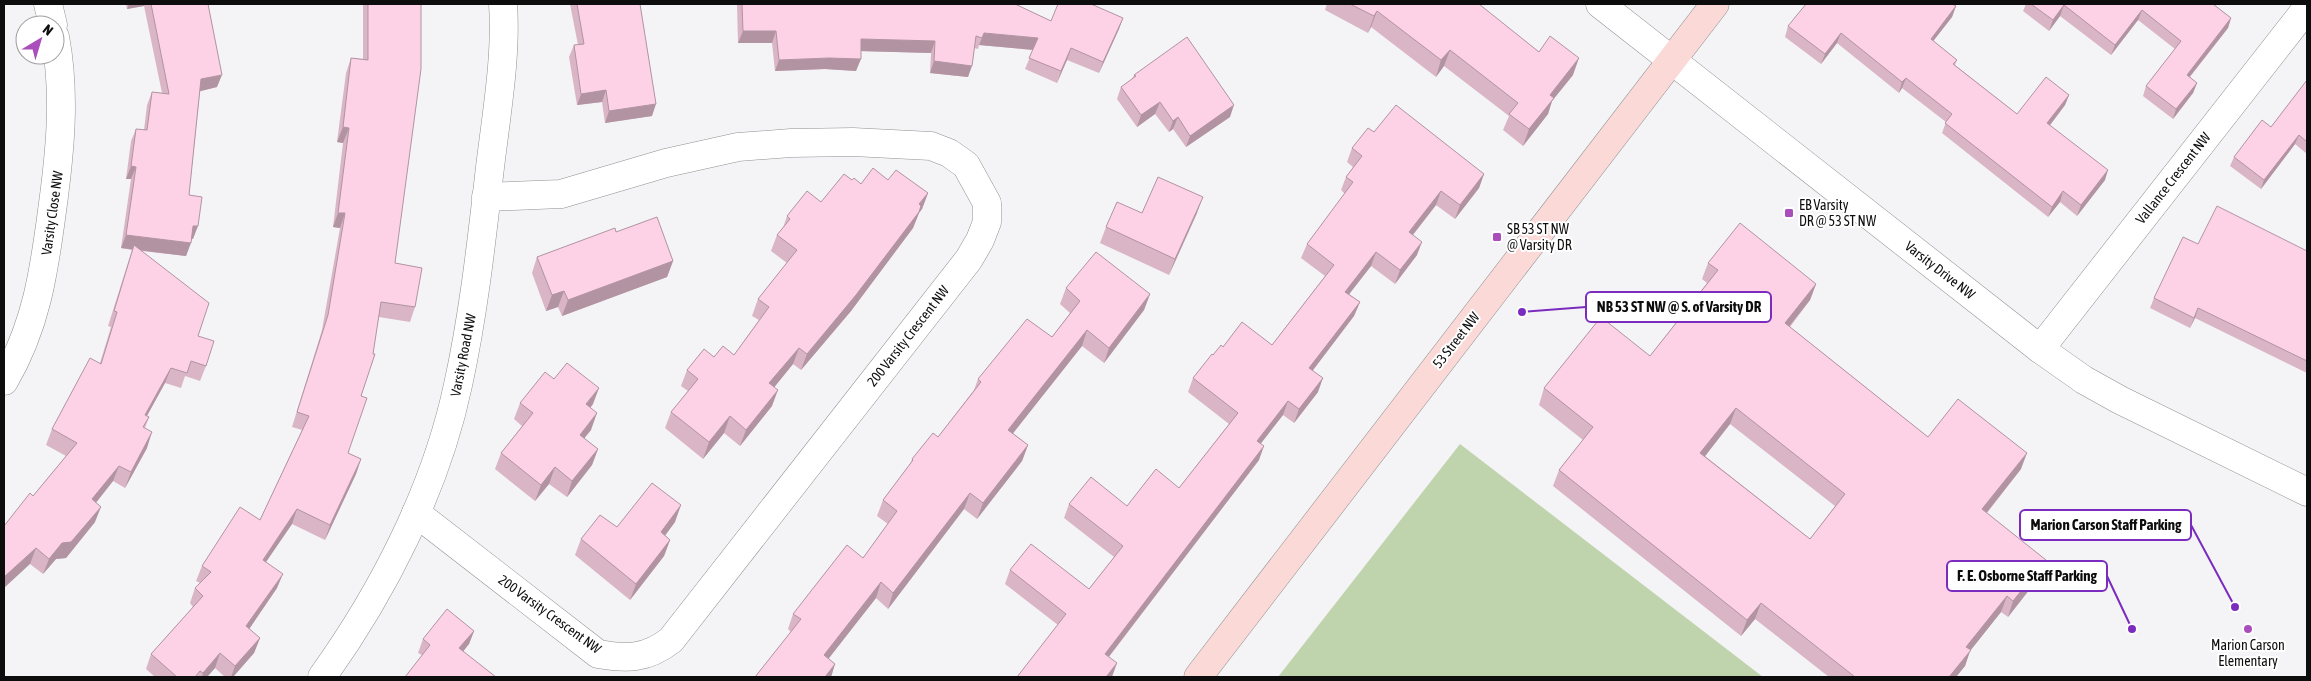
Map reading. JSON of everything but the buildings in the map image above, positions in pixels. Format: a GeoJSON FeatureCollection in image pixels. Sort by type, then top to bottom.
{"type":"FeatureCollection","features":[{"type":"Feature","properties":{"kind":"street","name":"Varsity Road NW"},"geometry":{"type":"LineString","coordinates":[[322,677],[347,642],[373,599],[401,546],[416,513],[438,453],[458,387],[469,331],[486,197],[501,66],[503,4]]}},
{"type":"Feature","properties":{"kind":"street","name":"Varsity Drive NW"},"geometry":{"type":"LineString","coordinates":[[1600,4],[2040,349],[2084,380],[2120,400],[2307,492]]}},
{"type":"Feature","properties":{"kind":"street","name":"53 Street NW"},"geometry":{"type":"LineString","coordinates":[[1198,677],[1715,4]]}},
{"type":"Feature","properties":{"kind":"street","name":"Vallance Crescent NW"},"geometry":{"type":"LineString","coordinates":[[2040,349],[2307,8]]}},
{"type":"Feature","properties":{"kind":"street","name":"Varsity Close NW"},"geometry":{"type":"LineString","coordinates":[[4,381],[29,326],[40,293],[59,164],[62,100],[58,65]]}},
{"type":"Feature","properties":{"kind":"street","name":"200 Varsity Crescent NW"},"geometry":{"type":"LineString","coordinates":[[416,513],[598,654],[622,658],[643,655],[661,648],[671,640],[969,259],[980,240],[987,222],[987,203],[979,185],[966,165],[949,153],[931,146],[908,144],[791,143],[738,147],[666,163],[562,194],[486,197]]}},
{"type":"Feature","properties":{"kind":"green space"},"geometry":{"type":"Polygon","coordinates":[[[1460,444],[1763,677],[1278,677],[1460,444]]]}},
{"type":"Feature","properties":{"kind":"place","name":"EB Varsity DR @ 53 ST NW"},"geometry":{"type":"Point","coordinates":[1789,213]}},
{"type":"Feature","properties":{"kind":"place","name":"SB 53 ST NW @ Varsity DR"},"geometry":{"type":"Point","coordinates":[1497,237]}},
{"type":"Feature","properties":{"kind":"place","name":"NB 53 ST NW @ S. of Varsity DR"},"geometry":{"type":"Point","coordinates":[1522,312]}},
{"type":"Feature","properties":{"kind":"place","name":"Marion Carson Staff Parking"},"geometry":{"type":"Point","coordinates":[2235,607]}},
{"type":"Feature","properties":{"kind":"place","name":"F. E. Osborne Staff Parking"},"geometry":{"type":"Point","coordinates":[2132,629]}},
{"type":"Feature","properties":{"kind":"place","name":"Marion Carson Elementary"},"geometry":{"type":"Point","coordinates":[2248,629]}}]}
